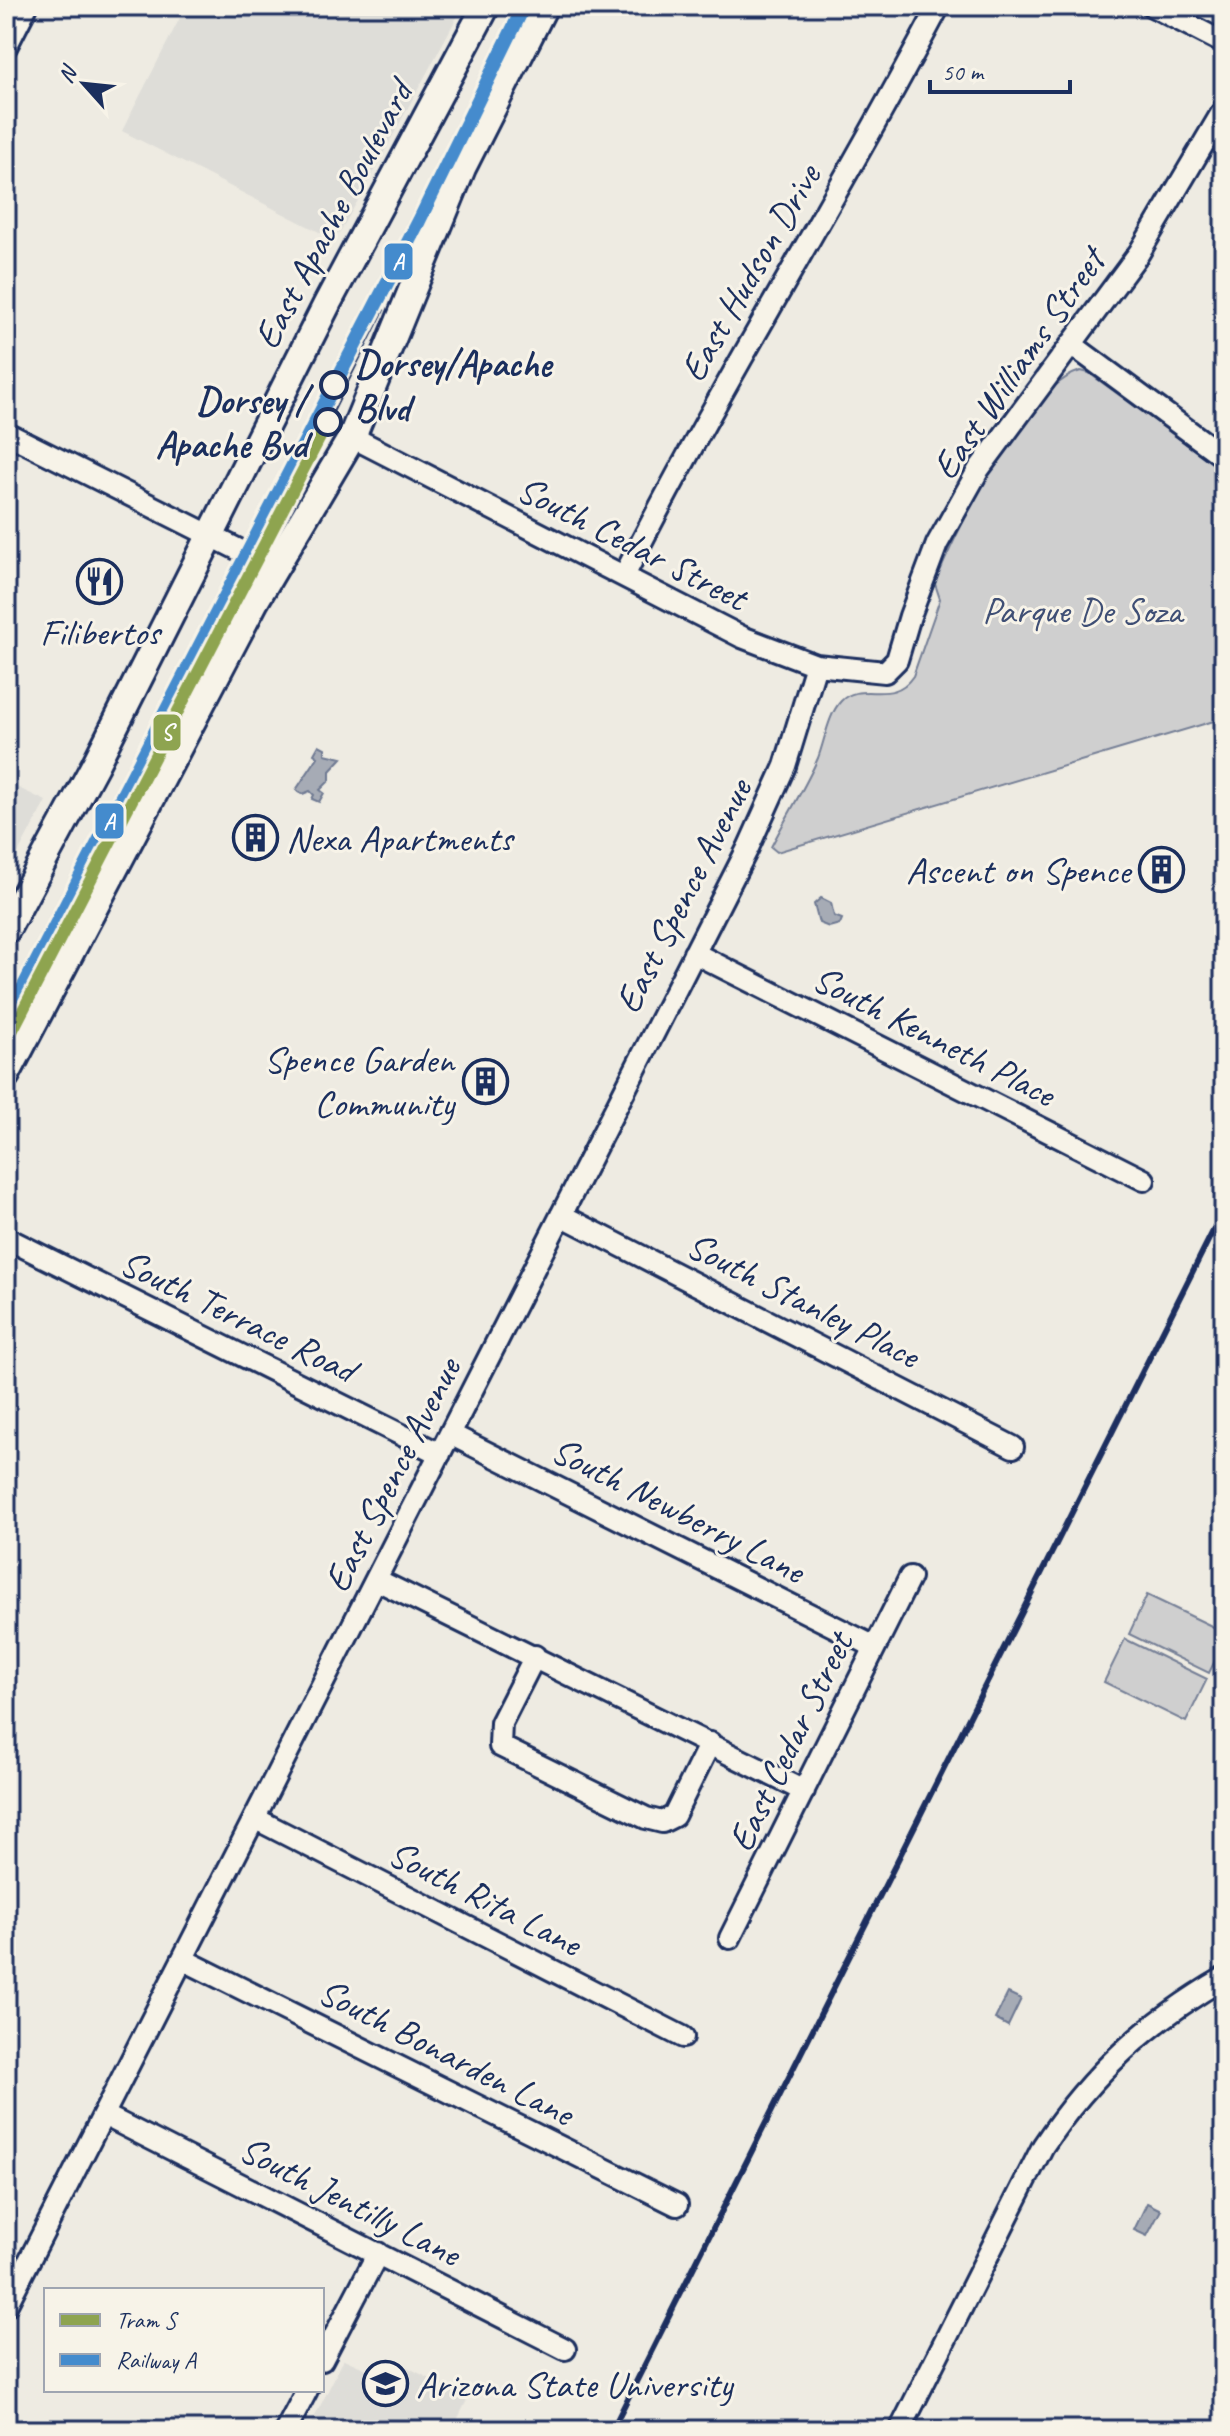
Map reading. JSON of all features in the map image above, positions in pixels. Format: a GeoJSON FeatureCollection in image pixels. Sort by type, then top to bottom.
{"type":"FeatureCollection","features":[{"type":"Feature","properties":{"kind":"main road","name":"East Apache Boulevard"},"geometry":{"type":"LineString","coordinates":[[6,930],[95,765],[328,302],[486,6]]}},
{"type":"Feature","properties":{"kind":"main road"},"geometry":{"type":"LineString","coordinates":[[6,1075],[148,802],[275,568],[352,437],[462,168],[544,6]]}},
{"type":"Feature","properties":{"kind":"street"},"geometry":{"type":"LineString","coordinates":[[6,47],[27,6]]}},
{"type":"Feature","properties":{"kind":"street","name":"East Hudson Drive"},"geometry":{"type":"LineString","coordinates":[[624,576],[730,374],[893,93],[939,6]]}},
{"type":"Feature","properties":{"kind":"street"},"geometry":{"type":"LineString","coordinates":[[1152,6],[1224,43]]}},
{"type":"Feature","properties":{"kind":"street","name":"East Williams Street"},"geometry":{"type":"LineString","coordinates":[[892,669],[925,573],[962,499],[1009,426],[1139,253],[1224,109]]}},
{"type":"Feature","properties":{"kind":"street"},"geometry":{"type":"LineString","coordinates":[[1071,344],[1224,457]]}},
{"type":"Feature","properties":{"kind":"street"},"geometry":{"type":"LineString","coordinates":[[6,433],[275,568]]}},
{"type":"Feature","properties":{"kind":"street","name":"South Cedar Street"},"geometry":{"type":"LineString","coordinates":[[352,437],[742,637],[816,665],[885,672],[892,669]]}},
{"type":"Feature","properties":{"kind":"street","name":"East Spence Avenue"},"geometry":{"type":"LineString","coordinates":[[6,2306],[256,1819],[774,793],[816,665]]}},
{"type":"Feature","properties":{"kind":"street","name":"South Kenneth Place"},"geometry":{"type":"LineString","coordinates":[[694,953],[1144,1180]]}},
{"type":"Feature","properties":{"kind":"street","name":"South Stanley Place"},"geometry":{"type":"LineString","coordinates":[[561,1215],[1013,1447]]}},
{"type":"Feature","properties":{"kind":"street","name":"South Terrace Road"},"geometry":{"type":"LineString","coordinates":[[6,1238],[440,1454]]}},
{"type":"Feature","properties":{"kind":"street","name":"South Newberry Lane"},"geometry":{"type":"LineString","coordinates":[[450,1434],[875,1647]]}},
{"type":"Feature","properties":{"kind":"street","name":"East Cedar Street"},"geometry":{"type":"LineString","coordinates":[[730,1938],[910,1577]]}},
{"type":"Feature","properties":{"kind":"street"},"geometry":{"type":"LineString","coordinates":[[377,1580],[804,1791]]}},
{"type":"Feature","properties":{"kind":"street"},"geometry":{"type":"LineString","coordinates":[[535,1656],[501,1723],[500,1746],[646,1818],[662,1822],[674,1816],[710,1743]]}},
{"type":"Feature","properties":{"kind":"street","name":"South Rita Lane"},"geometry":{"type":"LineString","coordinates":[[256,1819],[683,2037]]}},
{"type":"Feature","properties":{"kind":"street","name":"South Bonarden Lane"},"geometry":{"type":"LineString","coordinates":[[184,1960],[677,2205]]}},
{"type":"Feature","properties":{"kind":"street"},"geometry":{"type":"LineString","coordinates":[[900,2430],[1043,2146],[1061,2119],[1091,2080],[1124,2049],[1159,2020],[1224,1978]]}},
{"type":"Feature","properties":{"kind":"street","name":"South Jentilly Lane"},"geometry":{"type":"LineString","coordinates":[[104,2115],[565,2349]]}},
{"type":"Feature","properties":{"kind":"street"},"geometry":{"type":"LineString","coordinates":[[324,2356],[378,2253]]}},
{"type":"Feature","properties":{"kind":"street"},"geometry":{"type":"LineString","coordinates":[[286,2430],[306,2392]]}},
{"type":"Feature","properties":{"kind":"shaded area"},"geometry":{"type":"Polygon","coordinates":[[[186,6],[463,6],[340,232],[331,238],[122,131],[186,6]]]}},
{"type":"Feature","properties":{"kind":"shaded area"},"geometry":{"type":"Polygon","coordinates":[[[319,745],[325,748],[325,754],[342,758],[330,771],[330,780],[320,790],[324,793],[319,802],[312,799],[314,795],[310,791],[303,794],[296,790],[318,757],[314,754],[319,745]]]}},
{"type":"Feature","properties":{"kind":"shaded area"},"geometry":{"type":"Polygon","coordinates":[[[6,782],[46,801],[6,876],[6,782]]]}},
{"type":"Feature","properties":{"kind":"shaded area"},"geometry":{"type":"Polygon","coordinates":[[[821,898],[831,903],[834,916],[842,919],[840,924],[829,927],[819,923],[814,904],[821,898]]]}},
{"type":"Feature","properties":{"kind":"shaded area"},"geometry":{"type":"Polygon","coordinates":[[[1008,1993],[1021,1999],[1008,2026],[995,2019],[1008,1993]]]}},
{"type":"Feature","properties":{"kind":"shaded area"},"geometry":{"type":"Polygon","coordinates":[[[1147,2203],[1161,2210],[1147,2236],[1134,2230],[1147,2203]]]}},
{"type":"Feature","properties":{"kind":"shaded area","name":"Arizona State University"},"geometry":{"type":"Polygon","coordinates":[[[344,2359],[366,2369],[395,2361],[468,2398],[452,2430],[308,2430],[344,2359]]]}},
{"type":"Feature","properties":{"kind":"green space","name":"Parque De Soza"},"geometry":{"type":"Polygon","coordinates":[[[1081,371],[1089,373],[1224,471],[1224,718],[777,852],[771,847],[813,769],[837,707],[849,695],[896,690],[913,676],[940,599],[935,584],[976,498],[995,464],[1038,403],[1060,382],[1081,371]]]}},
{"type":"Feature","properties":{"kind":"green space"},"geometry":{"type":"Polygon","coordinates":[[[1147,1595],[1224,1632],[1224,1642],[1209,1673],[1129,1634],[1147,1595]]]}},
{"type":"Feature","properties":{"kind":"green space"},"geometry":{"type":"Polygon","coordinates":[[[1125,1639],[1207,1679],[1186,1722],[1104,1682],[1125,1639]]]}},
{"type":"Feature","properties":{"kind":"tram line"},"geometry":{"type":"LineString","coordinates":[[328,422],[384,310]]}},
{"type":"Feature","properties":{"kind":"tram line","name":"S"},"geometry":{"type":"LineString","coordinates":[[6,1043],[328,422]]}},
{"type":"Feature","properties":{"kind":"railway"},"geometry":{"type":"LineString","coordinates":[[612,2430],[1224,1209]]}},
{"type":"Feature","properties":{"kind":"rail line","name":"A"},"geometry":{"type":"LineString","coordinates":[[6,1021],[419,221],[524,6]]}},
{"type":"Feature","properties":{"kind":"place","name":"Dorsey/Apache Blvd"},"geometry":{"type":"Point","coordinates":[334,385]}},
{"type":"Feature","properties":{"kind":"place","name":"Dorsey / Apache Bvd"},"geometry":{"type":"Point","coordinates":[328,422]}},
{"type":"Feature","properties":{"kind":"place","name":"Filibertos"},"geometry":{"type":"Point","coordinates":[100,581]}},
{"type":"Feature","properties":{"kind":"place","name":"Nexa Apartments"},"geometry":{"type":"Point","coordinates":[255,838]}},
{"type":"Feature","properties":{"kind":"place","name":"Ascent on Spence"},"geometry":{"type":"Point","coordinates":[1161,870]}},
{"type":"Feature","properties":{"kind":"place","name":"Spence Garden Community"},"geometry":{"type":"Point","coordinates":[485,1081]}},
{"type":"Feature","properties":{"kind":"place","name":"Arizona State University"},"geometry":{"type":"Point","coordinates":[385,2384]}}]}
